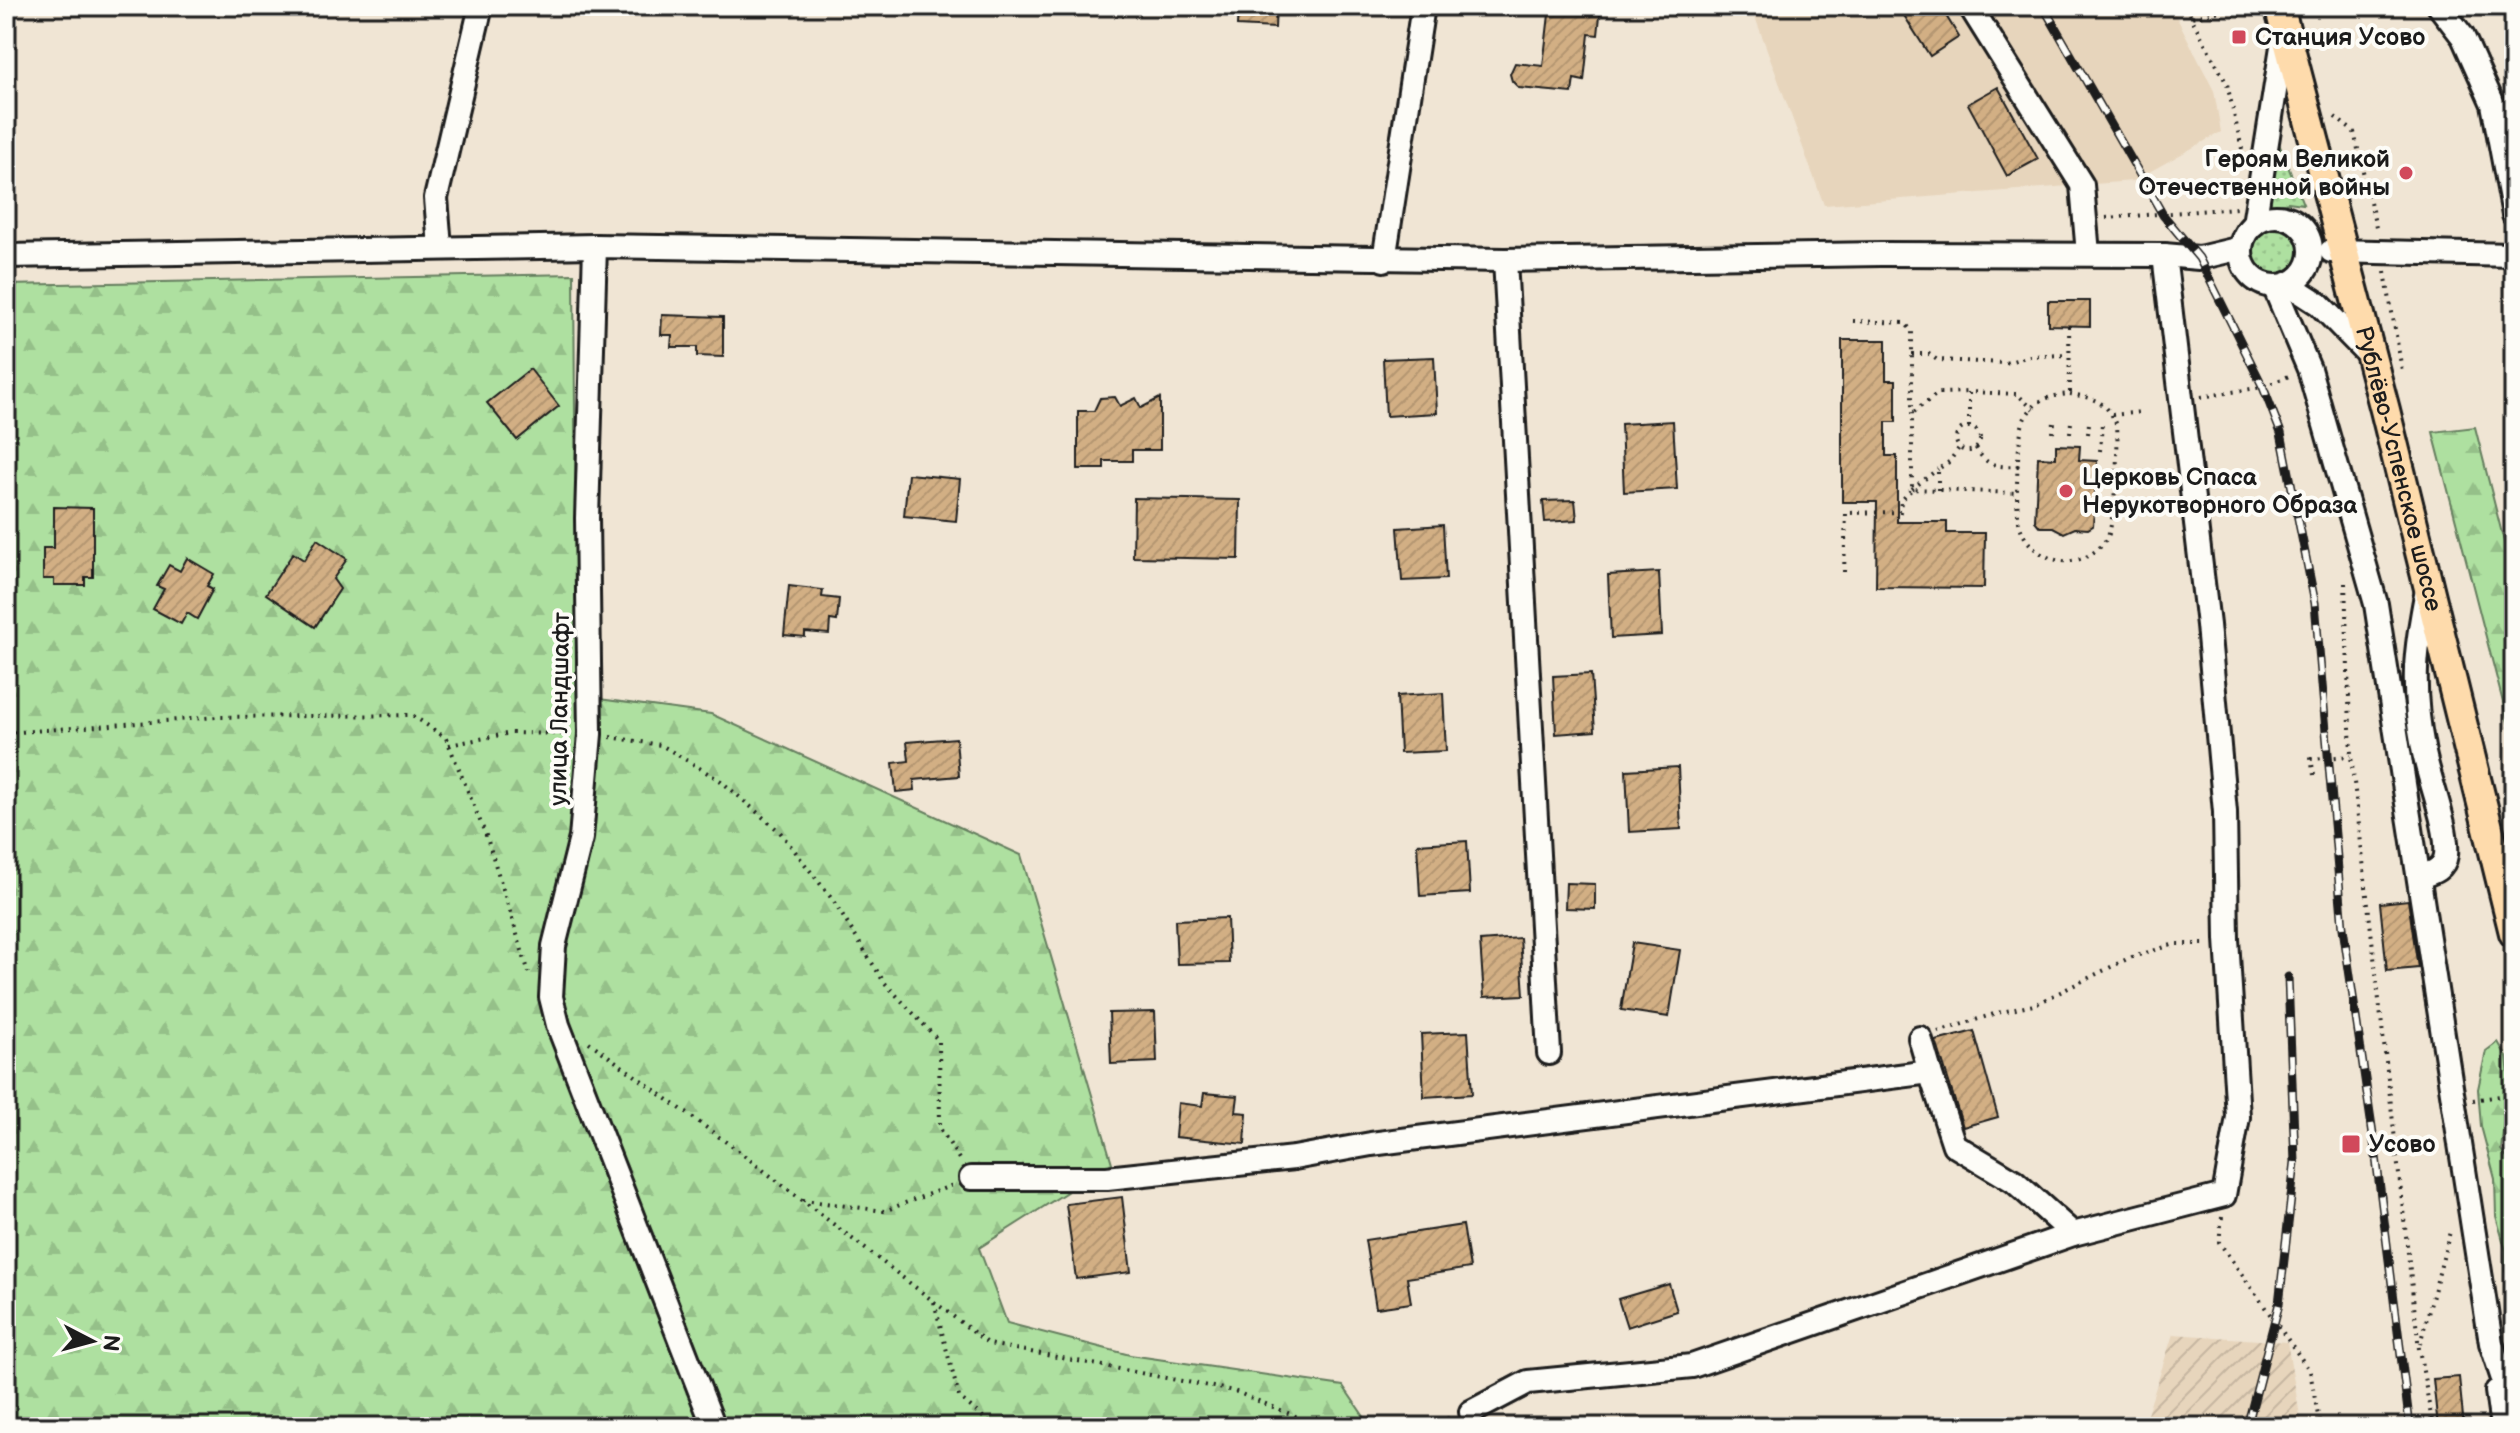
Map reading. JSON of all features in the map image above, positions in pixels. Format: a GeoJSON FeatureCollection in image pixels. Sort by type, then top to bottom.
{"type":"FeatureCollection","features":[{"type":"Feature","properties":{"kind":"main road","name":"Рублёво-Успенское шоссе"},"geometry":{"type":"LineString","coordinates":[[2282,18],[2514,933]]}},
{"type":"Feature","properties":{"kind":"street"},"geometry":{"type":"LineString","coordinates":[[440,247],[436,198],[481,6]]}},
{"type":"Feature","properties":{"kind":"street"},"geometry":{"type":"LineString","coordinates":[[1384,260],[1423,6]]}},
{"type":"Feature","properties":{"kind":"street"},"geometry":{"type":"LineString","coordinates":[[1970,6],[2082,185],[2097,254]]}},
{"type":"Feature","properties":{"kind":"street"},"geometry":{"type":"LineString","coordinates":[[2439,6],[2463,37],[2493,104],[2514,215]]}},
{"type":"Feature","properties":{"kind":"street"},"geometry":{"type":"LineString","coordinates":[[2282,18],[2250,216],[2241,248],[2243,262],[2250,274],[2261,283],[2281,285],[2319,304],[2370,356]]}},
{"type":"Feature","properties":{"kind":"street"},"geometry":{"type":"LineString","coordinates":[[2250,216],[2290,219],[2308,237],[2311,250],[2309,264],[2301,276],[2281,285]]}},
{"type":"Feature","properties":{"kind":"street"},"geometry":{"type":"LineString","coordinates":[[6,256],[595,246],[1384,260],[1881,254],[2097,254],[2199,258],[2241,248]]}},
{"type":"Feature","properties":{"kind":"street","name":"улица Ландшафт"},"geometry":{"type":"LineString","coordinates":[[595,246],[587,518],[590,734],[581,838],[554,946],[551,997],[555,1018],[714,1427]]}},
{"type":"Feature","properties":{"kind":"street"},"geometry":{"type":"LineString","coordinates":[[2311,250],[2514,255]]}},
{"type":"Feature","properties":{"kind":"street"},"geometry":{"type":"LineString","coordinates":[[1471,1412],[1528,1382],[1692,1366],[2073,1234],[2224,1195],[2238,1117],[2227,944],[2225,812],[2208,625],[2164,255]]}},
{"type":"Feature","properties":{"kind":"street"},"geometry":{"type":"LineString","coordinates":[[1505,260],[1549,1053]]}},
{"type":"Feature","properties":{"kind":"street"},"geometry":{"type":"LineString","coordinates":[[2281,285],[2309,369],[2376,604],[2502,1427]]}},
{"type":"Feature","properties":{"kind":"street"},"geometry":{"type":"LineString","coordinates":[[2419,877],[2436,871],[2445,860],[2446,842],[2423,749],[2414,685],[2416,647],[2428,585]]}},
{"type":"Feature","properties":{"kind":"street"},"geometry":{"type":"LineString","coordinates":[[1920,1038],[1954,1145],[2014,1181],[2073,1234]]}},
{"type":"Feature","properties":{"kind":"street"},"geometry":{"type":"LineString","coordinates":[[971,1178],[1107,1178],[1294,1158],[1371,1144],[1930,1072]]}},
{"type":"Feature","properties":{"kind":"street"},"geometry":{"type":"LineString","coordinates":[[2491,1343],[2514,1412]]}},
{"type":"Feature","properties":{"kind":"path"},"geometry":{"type":"LineString","coordinates":[[2188,6],[2227,84],[2244,159]]}},
{"type":"Feature","properties":{"kind":"path"},"geometry":{"type":"LineString","coordinates":[[2191,17],[2222,8],[2245,6]]}},
{"type":"Feature","properties":{"kind":"path"},"geometry":{"type":"LineString","coordinates":[[2326,111],[2354,132],[2382,253],[2404,381]]}},
{"type":"Feature","properties":{"kind":"path"},"geometry":{"type":"LineString","coordinates":[[2097,254],[2100,218],[2250,216]]}},
{"type":"Feature","properties":{"kind":"path"},"geometry":{"type":"LineString","coordinates":[[1853,321],[1905,323],[1912,331],[1912,489]]}},
{"type":"Feature","properties":{"kind":"path"},"geometry":{"type":"LineString","coordinates":[[2069,326],[2070,394]]}},
{"type":"Feature","properties":{"kind":"path"},"geometry":{"type":"LineString","coordinates":[[1912,354],[1929,354],[1937,360],[2005,363],[2030,356],[2069,355]]}},
{"type":"Feature","properties":{"kind":"path"},"geometry":{"type":"LineString","coordinates":[[2183,400],[2263,387],[2294,375]]}},
{"type":"Feature","properties":{"kind":"path"},"geometry":{"type":"LineString","coordinates":[[1969,392],[1969,427]]}},
{"type":"Feature","properties":{"kind":"path"},"geometry":{"type":"LineString","coordinates":[[1912,413],[1938,393],[2017,394],[2033,409]]}},
{"type":"Feature","properties":{"kind":"path"},"geometry":{"type":"LineString","coordinates":[[2070,394],[2090,398],[2106,407],[2117,425],[2110,534],[2099,549],[2082,559],[2063,561],[2045,556],[2030,545],[2020,528],[2020,438],[2024,419],[2033,409],[2036,404],[2053,396],[2070,394]]}},
{"type":"Feature","properties":{"kind":"path"},"geometry":{"type":"LineString","coordinates":[[2112,415],[2142,412]]}},
{"type":"Feature","properties":{"kind":"path"},"geometry":{"type":"LineString","coordinates":[[2053,433],[2054,422]]}},
{"type":"Feature","properties":{"kind":"path"},"geometry":{"type":"LineString","coordinates":[[2070,433],[2071,422]]}},
{"type":"Feature","properties":{"kind":"path"},"geometry":{"type":"LineString","coordinates":[[2088,434],[2089,423]]}},
{"type":"Feature","properties":{"kind":"path"},"geometry":{"type":"LineString","coordinates":[[2100,451],[2102,423]]}},
{"type":"Feature","properties":{"kind":"path"},"geometry":{"type":"LineString","coordinates":[[1969,427],[1957,433],[1956,443],[1967,451],[1976,448]]}},
{"type":"Feature","properties":{"kind":"path"},"geometry":{"type":"LineString","coordinates":[[1969,427],[1979,435],[1976,448],[1981,458],[1993,466],[2019,466]]}},
{"type":"Feature","properties":{"kind":"path"},"geometry":{"type":"LineString","coordinates":[[1844,572],[1846,513],[1900,512],[1901,501],[1912,489],[1949,462],[1959,448]]}},
{"type":"Feature","properties":{"kind":"path"},"geometry":{"type":"LineString","coordinates":[[1938,469],[1938,490]]}},
{"type":"Feature","properties":{"kind":"path"},"geometry":{"type":"LineString","coordinates":[[1912,489],[2018,493]]}},
{"type":"Feature","properties":{"kind":"path"},"geometry":{"type":"LineString","coordinates":[[2345,570],[2351,756],[2419,1349],[2433,1427]]}},
{"type":"Feature","properties":{"kind":"path"},"geometry":{"type":"LineString","coordinates":[[6,733],[217,717],[412,715],[446,738],[487,838],[532,982]]}},
{"type":"Feature","properties":{"kind":"path"},"geometry":{"type":"LineString","coordinates":[[449,745],[511,733],[590,734],[661,745],[721,781],[780,832],[832,899],[884,982],[939,1041],[940,1128],[971,1178],[884,1211],[802,1200]]}},
{"type":"Feature","properties":{"kind":"path"},"geometry":{"type":"LineString","coordinates":[[2314,775],[2311,759],[2351,756]]}},
{"type":"Feature","properties":{"kind":"path"},"geometry":{"type":"LineString","coordinates":[[1920,1038],[1997,1013],[2034,1005],[2129,958],[2175,944],[2227,944]]}},
{"type":"Feature","properties":{"kind":"path"},"geometry":{"type":"LineString","coordinates":[[555,1018],[802,1200],[989,1344],[1234,1391],[1322,1427]]}},
{"type":"Feature","properties":{"kind":"path"},"geometry":{"type":"LineString","coordinates":[[2454,1103],[2514,1094]]}},
{"type":"Feature","properties":{"kind":"path"},"geometry":{"type":"LineString","coordinates":[[2224,1195],[2219,1242],[2310,1371],[2320,1427]]}},
{"type":"Feature","properties":{"kind":"path"},"geometry":{"type":"LineString","coordinates":[[2419,1349],[2454,1216]]}},
{"type":"Feature","properties":{"kind":"path"},"geometry":{"type":"LineString","coordinates":[[934,1302],[959,1397],[995,1427]]}},
{"type":"Feature","properties":{"kind":"path"},"geometry":{"type":"LineString","coordinates":[[1416,1427],[1471,1412]]}},
{"type":"Feature","properties":{"kind":"shaded area"},"geometry":{"type":"Polygon","coordinates":[[[1751,6],[2171,6],[2214,91],[2221,132],[2133,181],[1824,205],[1751,6]]]}},
{"type":"Feature","properties":{"kind":"shaded area"},"geometry":{"type":"Polygon","coordinates":[[[2173,1334],[2287,1342],[2302,1427],[2143,1427],[2173,1334]]]}},
{"type":"Feature","properties":{"kind":"green space"},"geometry":{"type":"Polygon","coordinates":[[[2276,136],[2303,204],[2288,202],[2267,207],[2276,136]]]}},
{"type":"Feature","properties":{"kind":"green space"},"geometry":{"type":"Polygon","coordinates":[[[2276,226],[2294,234],[2302,252],[2294,270],[2276,278],[2258,270],[2250,252],[2258,234],[2276,226]]]}},
{"type":"Feature","properties":{"kind":"green space"},"geometry":{"type":"Polygon","coordinates":[[[574,274],[577,696],[711,714],[1021,855],[1112,1163],[979,1248],[1007,1323],[1130,1355],[1343,1386],[1371,1427],[6,1427],[6,285],[574,274]]]}},
{"type":"Feature","properties":{"kind":"green space"},"geometry":{"type":"Polygon","coordinates":[[[2475,427],[2514,581],[2514,745],[2433,432],[2475,427]]]}},
{"type":"Feature","properties":{"kind":"green space"},"geometry":{"type":"Polygon","coordinates":[[[2498,1042],[2507,1057],[2509,1076],[2501,1150],[2514,1166],[2514,1284],[2505,1271],[2506,1251],[2496,1216],[2495,1179],[2481,1126],[2478,1089],[2486,1051],[2498,1042]]]}},
{"type":"Feature","properties":{"kind":"building"},"geometry":{"type":"Polygon","coordinates":[[[1238,6],[1276,6],[1275,28],[1237,26],[1238,6]]]}},
{"type":"Feature","properties":{"kind":"building"},"geometry":{"type":"Polygon","coordinates":[[[1550,6],[1601,6],[1598,35],[1589,34],[1584,81],[1574,79],[1572,93],[1519,88],[1510,74],[1515,63],[1543,66],[1550,6]]]}},
{"type":"Feature","properties":{"kind":"building"},"geometry":{"type":"Polygon","coordinates":[[[1898,6],[1940,6],[1959,37],[1930,56],[1898,6]]]}},
{"type":"Feature","properties":{"kind":"building"},"geometry":{"type":"Polygon","coordinates":[[[1998,87],[2038,159],[2007,176],[1968,104],[1998,87]]]}},
{"type":"Feature","properties":{"kind":"building"},"geometry":{"type":"Polygon","coordinates":[[[2048,301],[2090,301],[2090,326],[2048,325],[2048,301]]]}},
{"type":"Feature","properties":{"kind":"building"},"geometry":{"type":"Polygon","coordinates":[[[662,315],[723,317],[723,357],[697,356],[697,347],[671,347],[672,335],[661,335],[662,315]]]}},
{"type":"Feature","properties":{"kind":"building"},"geometry":{"type":"Polygon","coordinates":[[[1842,340],[1886,340],[1886,380],[1896,380],[1896,422],[1886,422],[1886,456],[1897,456],[1897,522],[1947,522],[1947,533],[1985,533],[1984,588],[1876,587],[1877,502],[1842,502],[1842,340]]]}},
{"type":"Feature","properties":{"kind":"building"},"geometry":{"type":"Polygon","coordinates":[[[1434,357],[1437,413],[1386,416],[1383,359],[1434,357]]]}},
{"type":"Feature","properties":{"kind":"building"},"geometry":{"type":"Polygon","coordinates":[[[530,369],[559,406],[517,440],[487,403],[530,369]]]}},
{"type":"Feature","properties":{"kind":"building"},"geometry":{"type":"Polygon","coordinates":[[[1115,397],[1120,406],[1136,398],[1141,408],[1160,398],[1160,450],[1132,450],[1132,461],[1104,461],[1104,469],[1078,469],[1078,411],[1094,411],[1100,398],[1115,397]]]}},
{"type":"Feature","properties":{"kind":"building"},"geometry":{"type":"Polygon","coordinates":[[[1673,421],[1677,489],[1624,492],[1621,424],[1673,421]]]}},
{"type":"Feature","properties":{"kind":"building","name":"Церковь Спаса Нерукотворного Образа"},"geometry":{"type":"Polygon","coordinates":[[[2056,445],[2080,446],[2079,460],[2097,461],[2093,526],[2088,529],[2075,528],[2064,533],[2053,527],[2040,527],[2035,521],[2038,457],[2056,458],[2056,445]]]}},
{"type":"Feature","properties":{"kind":"building"},"geometry":{"type":"Polygon","coordinates":[[[908,474],[960,479],[956,521],[904,516],[908,474]]]}},
{"type":"Feature","properties":{"kind":"building"},"geometry":{"type":"Polygon","coordinates":[[[1134,498],[1240,500],[1239,559],[1133,557],[1134,498]]]}},
{"type":"Feature","properties":{"kind":"building"},"geometry":{"type":"Polygon","coordinates":[[[1575,500],[1577,520],[1545,522],[1543,501],[1575,500]]]}},
{"type":"Feature","properties":{"kind":"building"},"geometry":{"type":"Polygon","coordinates":[[[54,507],[93,508],[93,577],[85,577],[85,585],[54,585],[54,579],[43,579],[43,548],[54,548],[54,507]]]}},
{"type":"Feature","properties":{"kind":"building"},"geometry":{"type":"Polygon","coordinates":[[[1443,525],[1446,579],[1402,581],[1398,528],[1443,525]]]}},
{"type":"Feature","properties":{"kind":"building"},"geometry":{"type":"Polygon","coordinates":[[[317,539],[347,559],[333,579],[340,589],[315,627],[266,594],[293,553],[304,560],[317,539]]]}},
{"type":"Feature","properties":{"kind":"building"},"geometry":{"type":"Polygon","coordinates":[[[187,558],[214,574],[207,586],[213,589],[197,619],[187,613],[181,624],[153,609],[164,589],[157,586],[169,565],[180,571],[187,558]]]}},
{"type":"Feature","properties":{"kind":"building"},"geometry":{"type":"Polygon","coordinates":[[[1659,572],[1662,635],[1611,638],[1608,575],[1659,572]]]}},
{"type":"Feature","properties":{"kind":"building"},"geometry":{"type":"Polygon","coordinates":[[[789,586],[823,590],[822,597],[839,599],[837,621],[830,620],[829,634],[805,632],[805,637],[784,635],[789,586]]]}},
{"type":"Feature","properties":{"kind":"building"},"geometry":{"type":"Polygon","coordinates":[[[1591,674],[1595,731],[1556,734],[1553,676],[1591,674]]]}},
{"type":"Feature","properties":{"kind":"building"},"geometry":{"type":"Polygon","coordinates":[[[1443,693],[1446,751],[1400,753],[1397,696],[1443,693]]]}},
{"type":"Feature","properties":{"kind":"building"},"geometry":{"type":"Polygon","coordinates":[[[956,738],[959,776],[914,780],[915,790],[896,792],[893,763],[909,761],[907,742],[956,738]]]}},
{"type":"Feature","properties":{"kind":"building"},"geometry":{"type":"Polygon","coordinates":[[[1678,767],[1681,829],[1629,832],[1626,770],[1678,767]]]}},
{"type":"Feature","properties":{"kind":"building"},"geometry":{"type":"Polygon","coordinates":[[[1467,841],[1470,893],[1420,896],[1417,844],[1467,841]]]}},
{"type":"Feature","properties":{"kind":"building"},"geometry":{"type":"Polygon","coordinates":[[[1566,883],[1595,884],[1595,909],[1565,908],[1566,883]]]}},
{"type":"Feature","properties":{"kind":"building"},"geometry":{"type":"Polygon","coordinates":[[[2408,900],[2418,968],[2387,971],[2380,903],[2408,900]]]}},
{"type":"Feature","properties":{"kind":"building"},"geometry":{"type":"Polygon","coordinates":[[[1227,918],[1229,963],[1177,964],[1175,920],[1227,918]]]}},
{"type":"Feature","properties":{"kind":"building"},"geometry":{"type":"Polygon","coordinates":[[[1520,938],[1524,995],[1484,997],[1480,941],[1520,938]]]}},
{"type":"Feature","properties":{"kind":"building"},"geometry":{"type":"Polygon","coordinates":[[[1632,943],[1680,950],[1669,1017],[1621,1010],[1632,943]]]}},
{"type":"Feature","properties":{"kind":"building"},"geometry":{"type":"Polygon","coordinates":[[[1155,1012],[1157,1062],[1111,1064],[1109,1013],[1155,1012]]]}},
{"type":"Feature","properties":{"kind":"building"},"geometry":{"type":"Polygon","coordinates":[[[1974,1031],[1998,1117],[1963,1127],[1936,1041],[1974,1031]]]}},
{"type":"Feature","properties":{"kind":"building"},"geometry":{"type":"Polygon","coordinates":[[[1468,1032],[1472,1094],[1424,1097],[1421,1034],[1468,1032]]]}},
{"type":"Feature","properties":{"kind":"building"},"geometry":{"type":"Polygon","coordinates":[[[1204,1093],[1238,1096],[1236,1112],[1247,1113],[1245,1144],[1175,1137],[1178,1103],[1202,1106],[1204,1093]]]}},
{"type":"Feature","properties":{"kind":"building"},"geometry":{"type":"Polygon","coordinates":[[[1122,1197],[1131,1272],[1076,1279],[1066,1204],[1122,1197]]]}},
{"type":"Feature","properties":{"kind":"building"},"geometry":{"type":"Polygon","coordinates":[[[1463,1225],[1470,1268],[1407,1278],[1411,1303],[1376,1308],[1365,1240],[1463,1225]]]}},
{"type":"Feature","properties":{"kind":"building"},"geometry":{"type":"Polygon","coordinates":[[[1669,1284],[1677,1311],[1627,1327],[1618,1299],[1669,1284]]]}},
{"type":"Feature","properties":{"kind":"building"},"geometry":{"type":"Polygon","coordinates":[[[2459,1377],[2464,1427],[2438,1427],[2433,1379],[2459,1377]]]}},
{"type":"Feature","properties":{"kind":"railway"},"geometry":{"type":"LineString","coordinates":[[2043,6],[2163,215],[2199,258],[2263,387],[2281,433],[2315,603],[2343,928],[2410,1427]]}},
{"type":"Feature","properties":{"kind":"railway"},"geometry":{"type":"LineString","coordinates":[[2247,1427],[2279,1304],[2295,1162],[2288,977]]}},
{"type":"Feature","properties":{"kind":"place","name":"Станция Усово"},"geometry":{"type":"Point","coordinates":[2239,37]}},
{"type":"Feature","properties":{"kind":"place","name":"Героям Великой Отечественной войны"},"geometry":{"type":"Point","coordinates":[2406,173]}},
{"type":"Feature","properties":{"kind":"place","name":"Церковь Спаса Нерукотворного Образа"},"geometry":{"type":"Point","coordinates":[2066,491]}},
{"type":"Feature","properties":{"kind":"place","name":"Усово"},"geometry":{"type":"Point","coordinates":[2351,1144]}}]}
